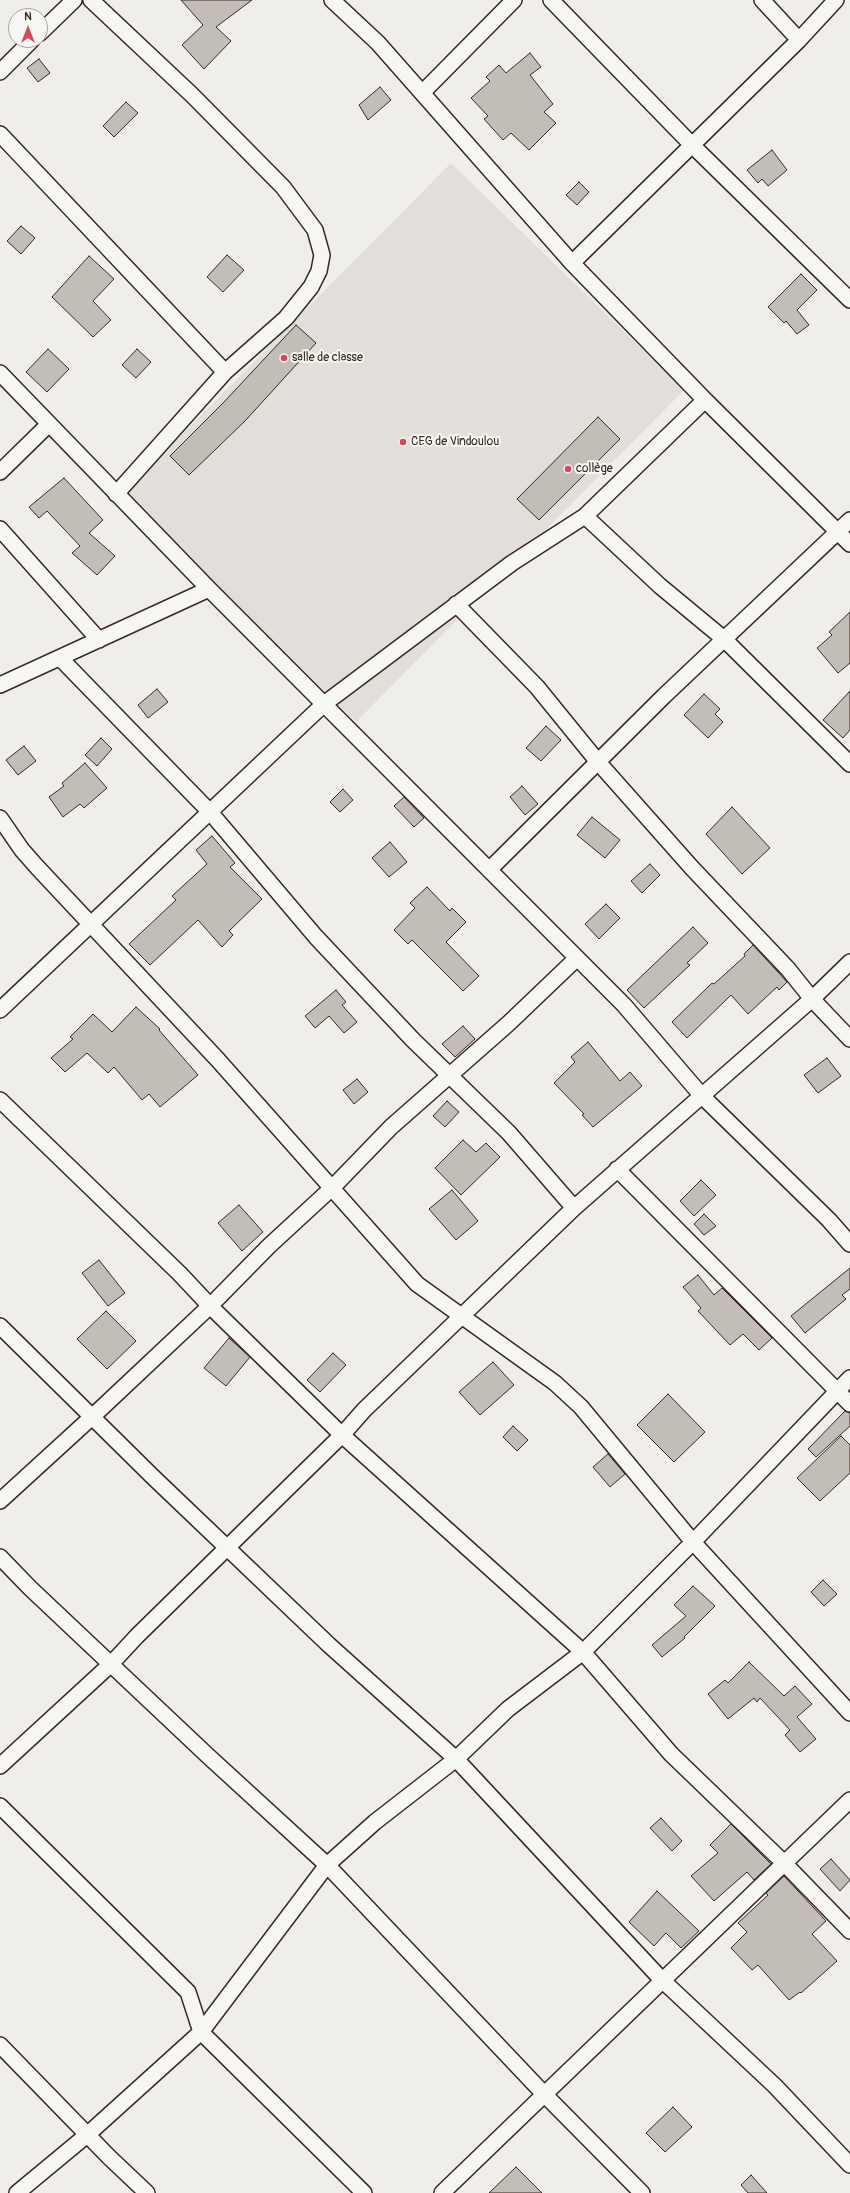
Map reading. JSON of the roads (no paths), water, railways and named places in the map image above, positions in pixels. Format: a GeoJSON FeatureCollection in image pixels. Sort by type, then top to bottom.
{"type":"FeatureCollection","features":[{"type":"Feature","properties":{"kind":"street"},"geometry":{"type":"LineString","coordinates":[[48,25],[74,0]]}},
{"type":"Feature","properties":{"kind":"street"},"geometry":{"type":"LineString","coordinates":[[91,0],[192,95],[283,187],[315,230],[322,255],[319,271],[311,287],[286,318],[225,372],[116,494]]}},
{"type":"Feature","properties":{"kind":"street"},"geometry":{"type":"LineString","coordinates":[[332,0],[378,43],[572,263],[705,400],[850,544]]}},
{"type":"Feature","properties":{"kind":"street"},"geometry":{"type":"LineString","coordinates":[[422,93],[514,0]]}},
{"type":"Feature","properties":{"kind":"street"},"geometry":{"type":"LineString","coordinates":[[551,0],[692,145],[850,300]]}},
{"type":"Feature","properties":{"kind":"street"},"geometry":{"type":"LineString","coordinates":[[762,0],[799,40]]}},
{"type":"Feature","properties":{"kind":"street"},"geometry":{"type":"LineString","coordinates":[[572,263],[799,40],[836,0]]}},
{"type":"Feature","properties":{"kind":"street"},"geometry":{"type":"LineString","coordinates":[[0,72],[24,48]]}},
{"type":"Feature","properties":{"kind":"street"},"geometry":{"type":"LineString","coordinates":[[0,134],[225,372]]}},
{"type":"Feature","properties":{"kind":"street"},"geometry":{"type":"LineString","coordinates":[[0,373],[209,589],[577,958],[652,1036],[702,1096],[829,1220],[850,1244]]}},
{"type":"Feature","properties":{"kind":"street"},"geometry":{"type":"LineString","coordinates":[[0,1010],[324,704],[512,563],[585,516],[705,400]]}},
{"type":"Feature","properties":{"kind":"street"},"geometry":{"type":"LineString","coordinates":[[0,472],[49,424]]}},
{"type":"Feature","properties":{"kind":"street"},"geometry":{"type":"LineString","coordinates":[[585,516],[660,586],[724,639],[850,764]]}},
{"type":"Feature","properties":{"kind":"street"},"geometry":{"type":"LineString","coordinates":[[489,870],[664,696],[850,520]]}},
{"type":"Feature","properties":{"kind":"street"},"geometry":{"type":"LineString","coordinates":[[0,529],[99,640]]}},
{"type":"Feature","properties":{"kind":"street"},"geometry":{"type":"LineString","coordinates":[[0,685],[209,589]]}},
{"type":"Feature","properties":{"kind":"street"},"geometry":{"type":"LineString","coordinates":[[456,604],[537,687],[598,762],[692,868],[788,968],[812,999],[850,1039]]}},
{"type":"Feature","properties":{"kind":"street"},"geometry":{"type":"LineString","coordinates":[[60,658],[210,812],[316,936],[449,1076],[509,1133],[574,1208]]}},
{"type":"Feature","properties":{"kind":"street"},"geometry":{"type":"LineString","coordinates":[[0,818],[22,850],[218,1060],[333,1187],[417,1284],[462,1318],[555,1383],[581,1407],[693,1542],[850,1713]]}},
{"type":"Feature","properties":{"kind":"street"},"geometry":{"type":"LineString","coordinates":[[0,1501],[210,1306],[269,1246],[333,1187],[391,1127],[509,1023],[577,958]]}},
{"type":"Feature","properties":{"kind":"street"},"geometry":{"type":"LineString","coordinates":[[0,1766],[111,1664],[226,1547],[342,1435],[364,1410],[462,1318],[574,1208],[812,999],[850,962]]}},
{"type":"Feature","properties":{"kind":"street"},"geometry":{"type":"LineString","coordinates":[[0,1100],[180,1274],[210,1306],[342,1435],[583,1652],[671,1754],[784,1862],[850,1931]]}},
{"type":"Feature","properties":{"kind":"street"},"geometry":{"type":"LineString","coordinates":[[617,1169],[838,1390],[850,1404]]}},
{"type":"Feature","properties":{"kind":"street"},"geometry":{"type":"LineString","coordinates":[[0,1326],[226,1547],[329,1645],[456,1759],[662,1980],[775,2086],[850,2165]]}},
{"type":"Feature","properties":{"kind":"street"},"geometry":{"type":"LineString","coordinates":[[17,2193],[87,2135],[201,2032],[327,1865],[375,1822],[456,1759],[508,1709],[583,1652],[693,1542],[850,1378]]}},
{"type":"Feature","properties":{"kind":"street"},"geometry":{"type":"LineString","coordinates":[[0,1557],[111,1664],[327,1865],[544,2094],[642,2193]]}},
{"type":"Feature","properties":{"kind":"street"},"geometry":{"type":"LineString","coordinates":[[442,2193],[850,1800]]}},
{"type":"Feature","properties":{"kind":"street"},"geometry":{"type":"LineString","coordinates":[[0,1806],[188,1992],[201,2032],[364,2193]]}},
{"type":"Feature","properties":{"kind":"street"},"geometry":{"type":"LineString","coordinates":[[0,2045],[87,2135],[147,2193]]}},
{"type":"Feature","properties":{"kind":"place","name":"salle de classe"},"geometry":{"type":"Point","coordinates":[284,358]}},
{"type":"Feature","properties":{"kind":"place","name":"CEG de Vindoulou"},"geometry":{"type":"Point","coordinates":[403,442]}},
{"type":"Feature","properties":{"kind":"place","name":"collège"},"geometry":{"type":"Point","coordinates":[568,469]}}]}
